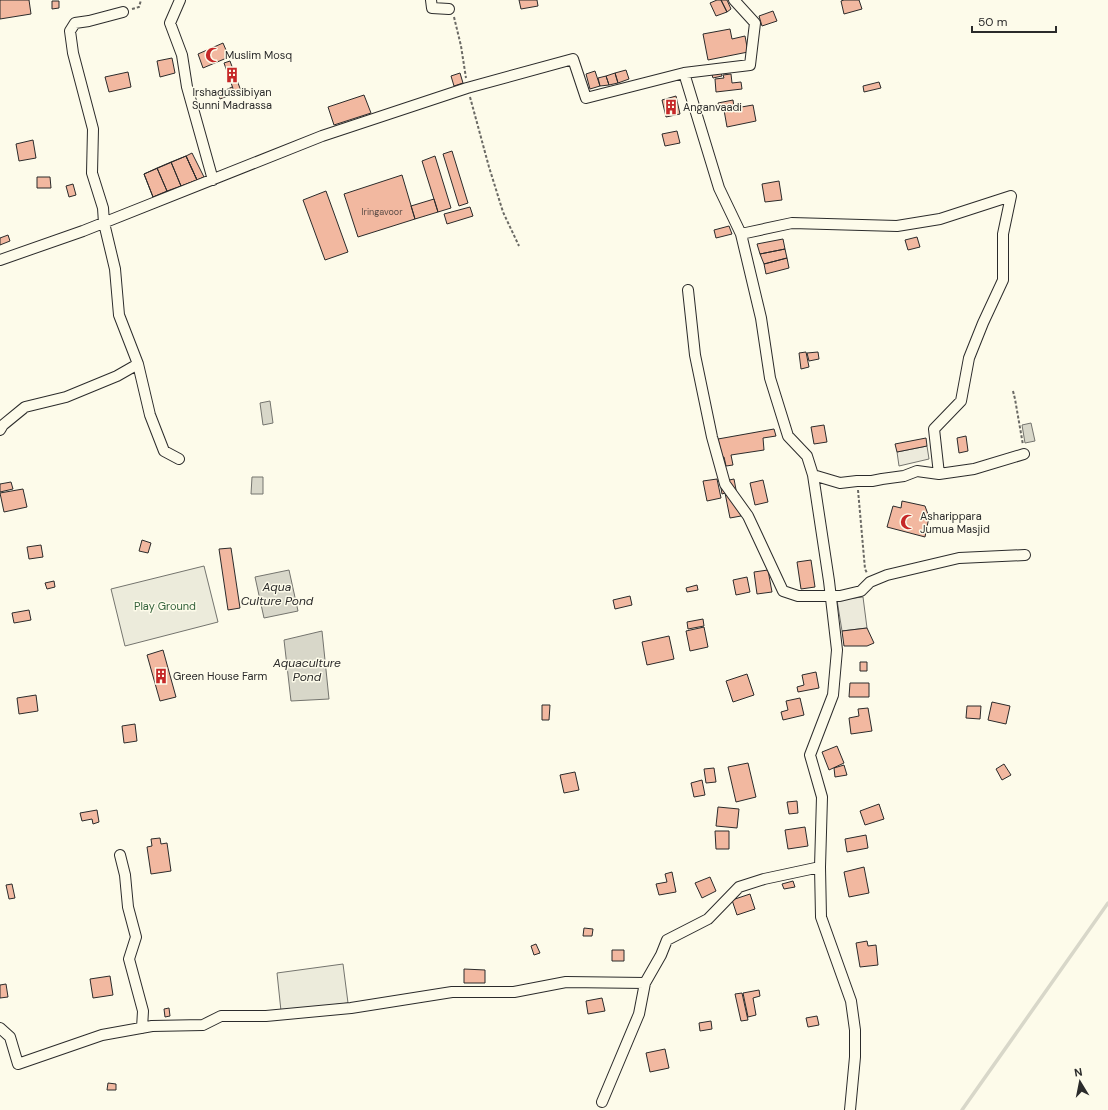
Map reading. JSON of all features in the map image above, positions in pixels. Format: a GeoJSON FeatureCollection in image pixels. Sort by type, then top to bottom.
{"type":"FeatureCollection","features":[{"type":"Feature","properties":{"kind":"street"},"geometry":{"type":"LineString","coordinates":[[180,0],[170,23],[182,55],[187,87],[213,180]]}},
{"type":"Feature","properties":{"kind":"street"},"geometry":{"type":"LineString","coordinates":[[431,0],[432,8],[449,9]]}},
{"type":"Feature","properties":{"kind":"street"},"geometry":{"type":"LineString","coordinates":[[0,260],[104,223],[322,136],[468,88],[573,59],[586,98],[684,73],[750,65],[755,23],[734,0]]}},
{"type":"Feature","properties":{"kind":"street"},"geometry":{"type":"LineString","coordinates":[[123,12],[89,21],[75,22],[70,30],[73,53],[93,129],[92,174],[103,208],[104,223],[115,269],[119,315],[138,364],[150,415],[164,451],[179,459]]}},
{"type":"Feature","properties":{"kind":"street"},"geometry":{"type":"LineString","coordinates":[[684,73],[719,188],[741,234],[761,318],[770,378],[788,436],[807,456],[813,475],[831,596],[837,650],[833,696],[810,755],[822,797],[820,867],[821,916],[851,1001],[855,1030],[855,1057],[850,1110]]}},
{"type":"Feature","properties":{"kind":"street"},"geometry":{"type":"LineString","coordinates":[[741,234],[792,223],[897,226],[940,219],[1011,196],[1002,234],[1003,280],[969,358],[961,401],[934,429],[939,474]]}},
{"type":"Feature","properties":{"kind":"street"},"geometry":{"type":"LineString","coordinates":[[688,290],[695,355],[712,437],[725,484],[748,516],[783,591],[798,596],[840,596],[861,591],[870,582],[887,575],[958,558],[1025,555]]}},
{"type":"Feature","properties":{"kind":"street"},"geometry":{"type":"LineString","coordinates":[[0,430],[25,407],[66,397],[117,376],[138,364]]}},
{"type":"Feature","properties":{"kind":"street"},"geometry":{"type":"LineString","coordinates":[[813,475],[840,483],[857,481],[872,482],[904,476],[917,471],[939,474],[974,468],[1024,454]]}},
{"type":"Feature","properties":{"kind":"street"},"geometry":{"type":"LineString","coordinates":[[120,855],[125,875],[128,907],[136,937],[129,959],[143,1011],[142,1028]]}},
{"type":"Feature","properties":{"kind":"street"},"geometry":{"type":"LineString","coordinates":[[602,1102],[639,1014],[645,983],[661,955],[667,940],[708,919],[739,887],[764,879],[820,867]]}},
{"type":"Feature","properties":{"kind":"street"},"geometry":{"type":"LineString","coordinates":[[0,1028],[10,1037],[18,1064],[102,1035],[152,1026],[204,1025],[221,1016],[266,1016],[350,1008],[452,992],[514,992],[566,982],[645,983]]}},
{"type":"Feature","properties":{"kind":"path"},"geometry":{"type":"LineString","coordinates":[[449,9],[455,18],[468,88],[489,168],[504,212],[519,246]]}},
{"type":"Feature","properties":{"kind":"path"},"geometry":{"type":"LineString","coordinates":[[1013,391],[1024,454]]}},
{"type":"Feature","properties":{"kind":"path"},"geometry":{"type":"LineString","coordinates":[[857,481],[865,569],[870,582]]}},
{"type":"Feature","properties":{"kind":"green space","name":"Play Ground"},"geometry":{"type":"Polygon","coordinates":[[[204,566],[218,622],[125,646],[111,589],[204,566]]]}},
{"type":"Feature","properties":{"kind":"green space"},"geometry":{"type":"Polygon","coordinates":[[[343,964],[348,1003],[281,1011],[277,973],[343,964]]]}},
{"type":"Feature","properties":{"kind":"shaded area"},"geometry":{"type":"Polygon","coordinates":[[[927,446],[929,459],[899,466],[897,452],[927,446]]]}},
{"type":"Feature","properties":{"kind":"shaded area"},"geometry":{"type":"Polygon","coordinates":[[[863,597],[867,628],[842,631],[837,600],[863,597]]]}},
{"type":"Feature","properties":{"kind":"water"},"geometry":{"type":"Polygon","coordinates":[[[270,401],[273,423],[263,425],[260,403],[270,401]]]}},
{"type":"Feature","properties":{"kind":"water"},"geometry":{"type":"Polygon","coordinates":[[[1031,423],[1035,441],[1025,443],[1022,425],[1031,423]]]}},
{"type":"Feature","properties":{"kind":"water"},"geometry":{"type":"Polygon","coordinates":[[[252,477],[263,477],[263,494],[251,494],[252,477]]]}},
{"type":"Feature","properties":{"kind":"water","name":"Aqua Culture Pond"},"geometry":{"type":"Polygon","coordinates":[[[289,570],[298,611],[264,618],[255,577],[289,570]]]}},
{"type":"Feature","properties":{"kind":"water","name":"Aquaculture Pond"},"geometry":{"type":"Polygon","coordinates":[[[322,631],[329,699],[291,701],[284,640],[322,631]]]}},
{"type":"Feature","properties":{"kind":"building"},"geometry":{"type":"Polygon","coordinates":[[[0,0],[29,0],[31,14],[0,19],[0,0]]]}},
{"type":"Feature","properties":{"kind":"building"},"geometry":{"type":"Polygon","coordinates":[[[519,0],[537,0],[538,6],[521,9],[519,0]]]}},
{"type":"Feature","properties":{"kind":"building"},"geometry":{"type":"Polygon","coordinates":[[[721,0],[727,12],[716,16],[710,3],[721,0]]]}},
{"type":"Feature","properties":{"kind":"building"},"geometry":{"type":"Polygon","coordinates":[[[721,0],[727,0],[731,9],[727,12],[721,0]]]}},
{"type":"Feature","properties":{"kind":"building"},"geometry":{"type":"Polygon","coordinates":[[[859,0],[862,9],[844,14],[841,1],[859,0]]]}},
{"type":"Feature","properties":{"kind":"building"},"geometry":{"type":"Polygon","coordinates":[[[52,1],[59,1],[59,8],[52,9],[52,1]]]}},
{"type":"Feature","properties":{"kind":"building"},"geometry":{"type":"Polygon","coordinates":[[[773,11],[777,21],[762,26],[759,16],[773,11]]]}},
{"type":"Feature","properties":{"kind":"building"},"geometry":{"type":"Polygon","coordinates":[[[730,29],[732,39],[745,36],[748,52],[708,60],[703,34],[730,29]]]}},
{"type":"Feature","properties":{"kind":"building","name":"Muslim Mosq"},"geometry":{"type":"Polygon","coordinates":[[[223,43],[229,57],[203,68],[198,54],[223,43]]]}},
{"type":"Feature","properties":{"kind":"building"},"geometry":{"type":"Polygon","coordinates":[[[172,58],[175,73],[160,77],[157,61],[172,58]]]}},
{"type":"Feature","properties":{"kind":"building","name":"Irshadussibiyan Sunni Madrassa"},"geometry":{"type":"Polygon","coordinates":[[[230,61],[241,91],[235,94],[224,63],[230,61]]]}},
{"type":"Feature","properties":{"kind":"building"},"geometry":{"type":"Polygon","coordinates":[[[720,69],[722,76],[713,78],[711,72],[720,69]]]}},
{"type":"Feature","properties":{"kind":"building"},"geometry":{"type":"Polygon","coordinates":[[[626,70],[629,79],[618,83],[615,73],[626,70]]]}},
{"type":"Feature","properties":{"kind":"building"},"geometry":{"type":"Polygon","coordinates":[[[595,71],[600,86],[590,89],[586,74],[595,71]]]}},
{"type":"Feature","properties":{"kind":"building"},"geometry":{"type":"Polygon","coordinates":[[[128,72],[131,87],[109,92],[105,77],[128,72]]]}},
{"type":"Feature","properties":{"kind":"building"},"geometry":{"type":"Polygon","coordinates":[[[460,73],[463,83],[454,86],[451,76],[460,73]]]}},
{"type":"Feature","properties":{"kind":"building"},"geometry":{"type":"Polygon","coordinates":[[[615,73],[618,83],[609,85],[606,76],[615,73]]]}},
{"type":"Feature","properties":{"kind":"building"},"geometry":{"type":"Polygon","coordinates":[[[731,74],[732,83],[741,82],[742,89],[716,92],[715,79],[724,78],[723,75],[731,74]]]}},
{"type":"Feature","properties":{"kind":"building"},"geometry":{"type":"Polygon","coordinates":[[[606,76],[609,85],[600,86],[598,78],[606,76]]]}},
{"type":"Feature","properties":{"kind":"building"},"geometry":{"type":"Polygon","coordinates":[[[879,82],[881,88],[864,92],[863,86],[879,82]]]}},
{"type":"Feature","properties":{"kind":"building"},"geometry":{"type":"Polygon","coordinates":[[[232,87],[235,94],[230,95],[228,89],[232,87]]]}},
{"type":"Feature","properties":{"kind":"building","name":"Irshadussibiyan Sunni Madrassa"},"geometry":{"type":"Polygon","coordinates":[[[228,89],[230,95],[220,99],[218,93],[228,89]]]}},
{"type":"Feature","properties":{"kind":"building"},"geometry":{"type":"Polygon","coordinates":[[[364,95],[371,113],[334,125],[328,107],[364,95]]]}},
{"type":"Feature","properties":{"kind":"building","name":"Anganvaadi"},"geometry":{"type":"Polygon","coordinates":[[[676,96],[680,114],[666,117],[662,100],[676,96]]]}},
{"type":"Feature","properties":{"kind":"building"},"geometry":{"type":"Polygon","coordinates":[[[733,100],[734,107],[720,110],[718,103],[733,100]]]}},
{"type":"Feature","properties":{"kind":"building"},"geometry":{"type":"Polygon","coordinates":[[[753,105],[756,121],[727,127],[724,110],[753,105]]]}},
{"type":"Feature","properties":{"kind":"building"},"geometry":{"type":"Polygon","coordinates":[[[677,131],[680,143],[665,146],[662,134],[677,131]]]}},
{"type":"Feature","properties":{"kind":"building"},"geometry":{"type":"Polygon","coordinates":[[[33,140],[36,158],[19,161],[16,144],[33,140]]]}},
{"type":"Feature","properties":{"kind":"building"},"geometry":{"type":"Polygon","coordinates":[[[452,151],[468,203],[459,206],[443,154],[452,151]]]}},
{"type":"Feature","properties":{"kind":"building"},"geometry":{"type":"Polygon","coordinates":[[[192,153],[204,177],[197,180],[186,156],[192,153]]]}},
{"type":"Feature","properties":{"kind":"building"},"geometry":{"type":"Polygon","coordinates":[[[186,156],[197,180],[153,197],[144,174],[186,156]]]}},
{"type":"Feature","properties":{"kind":"building"},"geometry":{"type":"Polygon","coordinates":[[[186,156],[197,180],[181,186],[171,162],[186,156]]]}},
{"type":"Feature","properties":{"kind":"building"},"geometry":{"type":"Polygon","coordinates":[[[435,156],[451,208],[438,212],[422,161],[435,156]]]}},
{"type":"Feature","properties":{"kind":"building"},"geometry":{"type":"Polygon","coordinates":[[[171,162],[181,186],[167,191],[157,168],[171,162]]]}},
{"type":"Feature","properties":{"kind":"building"},"geometry":{"type":"Polygon","coordinates":[[[157,168],[167,191],[153,197],[144,174],[157,168]]]}},
{"type":"Feature","properties":{"kind":"building"},"geometry":{"type":"Polygon","coordinates":[[[402,175],[415,219],[358,237],[344,194],[402,175]]]}},
{"type":"Feature","properties":{"kind":"building"},"geometry":{"type":"Polygon","coordinates":[[[37,177],[50,177],[51,188],[37,188],[37,177]]]}},
{"type":"Feature","properties":{"kind":"building"},"geometry":{"type":"Polygon","coordinates":[[[779,181],[782,200],[765,202],[762,184],[779,181]]]}},
{"type":"Feature","properties":{"kind":"building"},"geometry":{"type":"Polygon","coordinates":[[[73,184],[76,195],[69,197],[66,186],[73,184]]]}},
{"type":"Feature","properties":{"kind":"building"},"geometry":{"type":"Polygon","coordinates":[[[326,191],[348,252],[325,260],[303,200],[326,191]]]}},
{"type":"Feature","properties":{"kind":"building"},"geometry":{"type":"Polygon","coordinates":[[[434,199],[438,212],[415,219],[411,206],[434,199]]]}},
{"type":"Feature","properties":{"kind":"building"},"geometry":{"type":"Polygon","coordinates":[[[470,207],[473,216],[447,224],[444,214],[470,207]]]}},
{"type":"Feature","properties":{"kind":"building"},"geometry":{"type":"Polygon","coordinates":[[[729,226],[732,234],[716,238],[714,230],[729,226]]]}},
{"type":"Feature","properties":{"kind":"building"},"geometry":{"type":"Polygon","coordinates":[[[8,235],[10,241],[0,245],[0,238],[8,235]]]}},
{"type":"Feature","properties":{"kind":"building"},"geometry":{"type":"Polygon","coordinates":[[[917,237],[920,247],[908,250],[905,240],[917,237]]]}},
{"type":"Feature","properties":{"kind":"building"},"geometry":{"type":"Polygon","coordinates":[[[783,239],[785,249],[760,254],[757,244],[783,239]]]}},
{"type":"Feature","properties":{"kind":"building"},"geometry":{"type":"Polygon","coordinates":[[[785,249],[787,258],[764,264],[760,254],[785,249]]]}},
{"type":"Feature","properties":{"kind":"building"},"geometry":{"type":"Polygon","coordinates":[[[787,258],[789,268],[766,274],[764,264],[787,258]]]}},
{"type":"Feature","properties":{"kind":"building"},"geometry":{"type":"Polygon","coordinates":[[[806,352],[809,367],[801,369],[799,353],[806,352]]]}},
{"type":"Feature","properties":{"kind":"building"},"geometry":{"type":"Polygon","coordinates":[[[818,352],[819,359],[809,361],[807,353],[818,352]]]}},
{"type":"Feature","properties":{"kind":"building"},"geometry":{"type":"Polygon","coordinates":[[[824,425],[827,442],[814,444],[811,427],[824,425]]]}},
{"type":"Feature","properties":{"kind":"building"},"geometry":{"type":"Polygon","coordinates":[[[774,429],[776,436],[763,438],[764,450],[731,455],[733,465],[726,466],[724,457],[722,457],[718,439],[774,429]]]}},
{"type":"Feature","properties":{"kind":"building"},"geometry":{"type":"Polygon","coordinates":[[[966,436],[968,451],[959,453],[957,438],[966,436]]]}},
{"type":"Feature","properties":{"kind":"building"},"geometry":{"type":"Polygon","coordinates":[[[926,438],[927,446],[897,452],[895,444],[926,438]]]}},
{"type":"Feature","properties":{"kind":"building"},"geometry":{"type":"Polygon","coordinates":[[[717,479],[721,498],[707,501],[703,481],[717,479]]]}},
{"type":"Feature","properties":{"kind":"building"},"geometry":{"type":"Polygon","coordinates":[[[734,479],[741,516],[730,518],[725,493],[722,494],[720,482],[734,479]]]}},
{"type":"Feature","properties":{"kind":"building"},"geometry":{"type":"Polygon","coordinates":[[[763,480],[768,502],[755,505],[750,483],[763,480]]]}},
{"type":"Feature","properties":{"kind":"building"},"geometry":{"type":"Polygon","coordinates":[[[11,482],[13,489],[0,492],[0,484],[11,482]]]}},
{"type":"Feature","properties":{"kind":"building"},"geometry":{"type":"Polygon","coordinates":[[[23,489],[27,507],[4,512],[0,493],[23,489]]]}},
{"type":"Feature","properties":{"kind":"building","name":"Asharippara Jumua Masjid"},"geometry":{"type":"Polygon","coordinates":[[[902,501],[925,506],[929,517],[925,537],[887,527],[893,506],[901,508],[902,501]]]}},
{"type":"Feature","properties":{"kind":"building"},"geometry":{"type":"Polygon","coordinates":[[[142,540],[151,543],[148,553],[139,551],[142,540]]]}},
{"type":"Feature","properties":{"kind":"building"},"geometry":{"type":"Polygon","coordinates":[[[41,545],[43,557],[29,559],[27,547],[41,545]]]}},
{"type":"Feature","properties":{"kind":"building"},"geometry":{"type":"Polygon","coordinates":[[[231,548],[240,608],[228,610],[219,549],[231,548]]]}},
{"type":"Feature","properties":{"kind":"building"},"geometry":{"type":"Polygon","coordinates":[[[811,560],[815,587],[801,589],[797,562],[811,560]]]}},
{"type":"Feature","properties":{"kind":"building"},"geometry":{"type":"Polygon","coordinates":[[[768,570],[772,592],[757,594],[754,572],[768,570]]]}},
{"type":"Feature","properties":{"kind":"building"},"geometry":{"type":"Polygon","coordinates":[[[747,577],[750,592],[736,595],[733,580],[747,577]]]}},
{"type":"Feature","properties":{"kind":"building"},"geometry":{"type":"Polygon","coordinates":[[[54,581],[55,587],[47,589],[45,583],[54,581]]]}},
{"type":"Feature","properties":{"kind":"building"},"geometry":{"type":"Polygon","coordinates":[[[697,585],[698,590],[687,592],[686,588],[697,585]]]}},
{"type":"Feature","properties":{"kind":"building"},"geometry":{"type":"Polygon","coordinates":[[[630,596],[632,605],[615,609],[613,600],[630,596]]]}},
{"type":"Feature","properties":{"kind":"building"},"geometry":{"type":"Polygon","coordinates":[[[29,610],[31,620],[14,623],[12,613],[29,610]]]}},
{"type":"Feature","properties":{"kind":"building"},"geometry":{"type":"Polygon","coordinates":[[[703,619],[704,626],[688,629],[687,622],[703,619]]]}},
{"type":"Feature","properties":{"kind":"building"},"geometry":{"type":"Polygon","coordinates":[[[704,627],[708,647],[690,651],[686,631],[704,627]]]}},
{"type":"Feature","properties":{"kind":"building"},"geometry":{"type":"Polygon","coordinates":[[[867,628],[874,643],[867,646],[844,646],[842,631],[867,628]]]}},
{"type":"Feature","properties":{"kind":"building"},"geometry":{"type":"Polygon","coordinates":[[[669,636],[674,659],[647,665],[642,642],[669,636]]]}},
{"type":"Feature","properties":{"kind":"building","name":"Green House Farm"},"geometry":{"type":"Polygon","coordinates":[[[163,650],[176,697],[160,701],[147,655],[163,650]]]}},
{"type":"Feature","properties":{"kind":"building"},"geometry":{"type":"Polygon","coordinates":[[[860,662],[867,662],[867,671],[860,671],[860,662]]]}},
{"type":"Feature","properties":{"kind":"building"},"geometry":{"type":"Polygon","coordinates":[[[816,672],[819,688],[798,692],[797,687],[804,685],[802,675],[816,672]]]}},
{"type":"Feature","properties":{"kind":"building"},"geometry":{"type":"Polygon","coordinates":[[[747,674],[754,695],[733,702],[726,681],[747,674]]]}},
{"type":"Feature","properties":{"kind":"building"},"geometry":{"type":"Polygon","coordinates":[[[850,683],[869,683],[869,697],[849,697],[850,683]]]}},
{"type":"Feature","properties":{"kind":"building"},"geometry":{"type":"Polygon","coordinates":[[[36,695],[38,711],[19,714],[17,698],[36,695]]]}},
{"type":"Feature","properties":{"kind":"building"},"geometry":{"type":"Polygon","coordinates":[[[800,698],[804,715],[783,720],[781,712],[788,710],[786,701],[800,698]]]}},
{"type":"Feature","properties":{"kind":"building"},"geometry":{"type":"Polygon","coordinates":[[[992,702],[1010,706],[1006,724],[988,720],[992,702]]]}},
{"type":"Feature","properties":{"kind":"building"},"geometry":{"type":"Polygon","coordinates":[[[542,705],[550,705],[549,720],[542,720],[542,705]]]}},
{"type":"Feature","properties":{"kind":"building"},"geometry":{"type":"Polygon","coordinates":[[[967,706],[981,706],[980,719],[966,718],[967,706]]]}},
{"type":"Feature","properties":{"kind":"building"},"geometry":{"type":"Polygon","coordinates":[[[868,708],[872,731],[851,734],[849,718],[859,716],[858,709],[868,708]]]}},
{"type":"Feature","properties":{"kind":"building"},"geometry":{"type":"Polygon","coordinates":[[[135,724],[137,741],[124,743],[122,726],[135,724]]]}},
{"type":"Feature","properties":{"kind":"building"},"geometry":{"type":"Polygon","coordinates":[[[837,746],[844,763],[829,770],[822,752],[837,746]]]}},
{"type":"Feature","properties":{"kind":"building"},"geometry":{"type":"Polygon","coordinates":[[[748,763],[756,797],[736,802],[728,767],[748,763]]]}},
{"type":"Feature","properties":{"kind":"building"},"geometry":{"type":"Polygon","coordinates":[[[1004,764],[1011,775],[1002,780],[996,769],[1004,764]]]}},
{"type":"Feature","properties":{"kind":"building"},"geometry":{"type":"Polygon","coordinates":[[[844,765],[847,775],[835,777],[834,768],[844,765]]]}},
{"type":"Feature","properties":{"kind":"building"},"geometry":{"type":"Polygon","coordinates":[[[714,768],[716,782],[706,783],[704,769],[714,768]]]}},
{"type":"Feature","properties":{"kind":"building"},"geometry":{"type":"Polygon","coordinates":[[[575,772],[579,790],[564,793],[560,775],[575,772]]]}},
{"type":"Feature","properties":{"kind":"building"},"geometry":{"type":"Polygon","coordinates":[[[702,780],[705,795],[694,797],[691,783],[702,780]]]}},
{"type":"Feature","properties":{"kind":"building"},"geometry":{"type":"Polygon","coordinates":[[[797,801],[798,813],[789,814],[787,802],[797,801]]]}},
{"type":"Feature","properties":{"kind":"building"},"geometry":{"type":"Polygon","coordinates":[[[879,804],[884,819],[865,825],[860,811],[879,804]]]}},
{"type":"Feature","properties":{"kind":"building"},"geometry":{"type":"Polygon","coordinates":[[[718,807],[739,809],[737,828],[716,826],[718,807]]]}},
{"type":"Feature","properties":{"kind":"building"},"geometry":{"type":"Polygon","coordinates":[[[97,810],[99,822],[93,824],[92,819],[82,821],[80,813],[97,810]]]}},
{"type":"Feature","properties":{"kind":"building"},"geometry":{"type":"Polygon","coordinates":[[[805,827],[808,846],[788,849],[785,830],[805,827]]]}},
{"type":"Feature","properties":{"kind":"building"},"geometry":{"type":"Polygon","coordinates":[[[715,831],[729,831],[729,849],[716,849],[715,831]]]}},
{"type":"Feature","properties":{"kind":"building"},"geometry":{"type":"Polygon","coordinates":[[[866,835],[868,848],[847,852],[845,839],[866,835]]]}},
{"type":"Feature","properties":{"kind":"building"},"geometry":{"type":"Polygon","coordinates":[[[160,838],[161,844],[167,843],[171,871],[151,874],[147,847],[152,846],[151,839],[160,838]]]}},
{"type":"Feature","properties":{"kind":"building"},"geometry":{"type":"Polygon","coordinates":[[[864,867],[869,893],[849,897],[844,872],[864,867]]]}},
{"type":"Feature","properties":{"kind":"building"},"geometry":{"type":"Polygon","coordinates":[[[672,872],[676,892],[659,895],[656,884],[667,882],[665,874],[672,872]]]}},
{"type":"Feature","properties":{"kind":"building"},"geometry":{"type":"Polygon","coordinates":[[[710,877],[716,891],[702,898],[695,883],[710,877]]]}},
{"type":"Feature","properties":{"kind":"building"},"geometry":{"type":"Polygon","coordinates":[[[793,881],[795,887],[784,889],[782,884],[793,881]]]}},
{"type":"Feature","properties":{"kind":"building"},"geometry":{"type":"Polygon","coordinates":[[[12,884],[15,898],[9,899],[6,885],[12,884]]]}},
{"type":"Feature","properties":{"kind":"building"},"geometry":{"type":"Polygon","coordinates":[[[750,894],[755,909],[737,915],[732,900],[750,894]]]}},
{"type":"Feature","properties":{"kind":"building"},"geometry":{"type":"Polygon","coordinates":[[[584,928],[593,929],[592,936],[583,936],[584,928]]]}},
{"type":"Feature","properties":{"kind":"building"},"geometry":{"type":"Polygon","coordinates":[[[867,941],[868,946],[876,945],[878,965],[860,967],[856,943],[867,941]]]}},
{"type":"Feature","properties":{"kind":"building"},"geometry":{"type":"Polygon","coordinates":[[[536,944],[540,953],[534,955],[531,946],[536,944]]]}},
{"type":"Feature","properties":{"kind":"building"},"geometry":{"type":"Polygon","coordinates":[[[612,950],[624,950],[624,961],[612,961],[612,950]]]}},
{"type":"Feature","properties":{"kind":"building"},"geometry":{"type":"Polygon","coordinates":[[[464,969],[485,970],[485,983],[464,983],[464,969]]]}},
{"type":"Feature","properties":{"kind":"building"},"geometry":{"type":"Polygon","coordinates":[[[110,976],[113,995],[93,998],[90,979],[110,976]]]}},
{"type":"Feature","properties":{"kind":"building"},"geometry":{"type":"Polygon","coordinates":[[[6,984],[8,997],[0,998],[0,985],[6,984]]]}},
{"type":"Feature","properties":{"kind":"building"},"geometry":{"type":"Polygon","coordinates":[[[759,990],[760,996],[753,998],[756,1015],[748,1017],[743,993],[759,990]]]}},
{"type":"Feature","properties":{"kind":"building"},"geometry":{"type":"Polygon","coordinates":[[[742,993],[748,1020],[741,1021],[735,994],[742,993]]]}},
{"type":"Feature","properties":{"kind":"building"},"geometry":{"type":"Polygon","coordinates":[[[602,998],[605,1011],[588,1014],[586,1001],[602,998]]]}},
{"type":"Feature","properties":{"kind":"building"},"geometry":{"type":"Polygon","coordinates":[[[169,1008],[170,1016],[165,1017],[164,1009],[169,1008]]]}},
{"type":"Feature","properties":{"kind":"building"},"geometry":{"type":"Polygon","coordinates":[[[817,1016],[819,1025],[808,1027],[806,1018],[817,1016]]]}},
{"type":"Feature","properties":{"kind":"building"},"geometry":{"type":"Polygon","coordinates":[[[711,1021],[712,1029],[700,1031],[699,1023],[711,1021]]]}},
{"type":"Feature","properties":{"kind":"building"},"geometry":{"type":"Polygon","coordinates":[[[665,1049],[669,1068],[650,1072],[646,1053],[665,1049]]]}},
{"type":"Feature","properties":{"kind":"building"},"geometry":{"type":"Polygon","coordinates":[[[108,1083],[116,1084],[116,1090],[107,1090],[108,1083]]]}},
{"type":"Feature","properties":{"kind":"waterway"},"geometry":{"type":"LineString","coordinates":[[962,1110],[1108,903]]}},
{"type":"Feature","properties":{"kind":"place","name":"Muslim Mosq"},"geometry":{"type":"Point","coordinates":[213,55]}},
{"type":"Feature","properties":{"kind":"place","name":"Irshadussibiyan Sunni Madrassa"},"geometry":{"type":"Point","coordinates":[232,75]}},
{"type":"Feature","properties":{"kind":"place","name":"Anganvaadi"},"geometry":{"type":"Point","coordinates":[671,107]}},
{"type":"Feature","properties":{"kind":"place","name":"Asharippara Jumua Masjid"},"geometry":{"type":"Point","coordinates":[908,522]}},
{"type":"Feature","properties":{"kind":"place","name":"Green House Farm"},"geometry":{"type":"Point","coordinates":[161,676]}}]}
